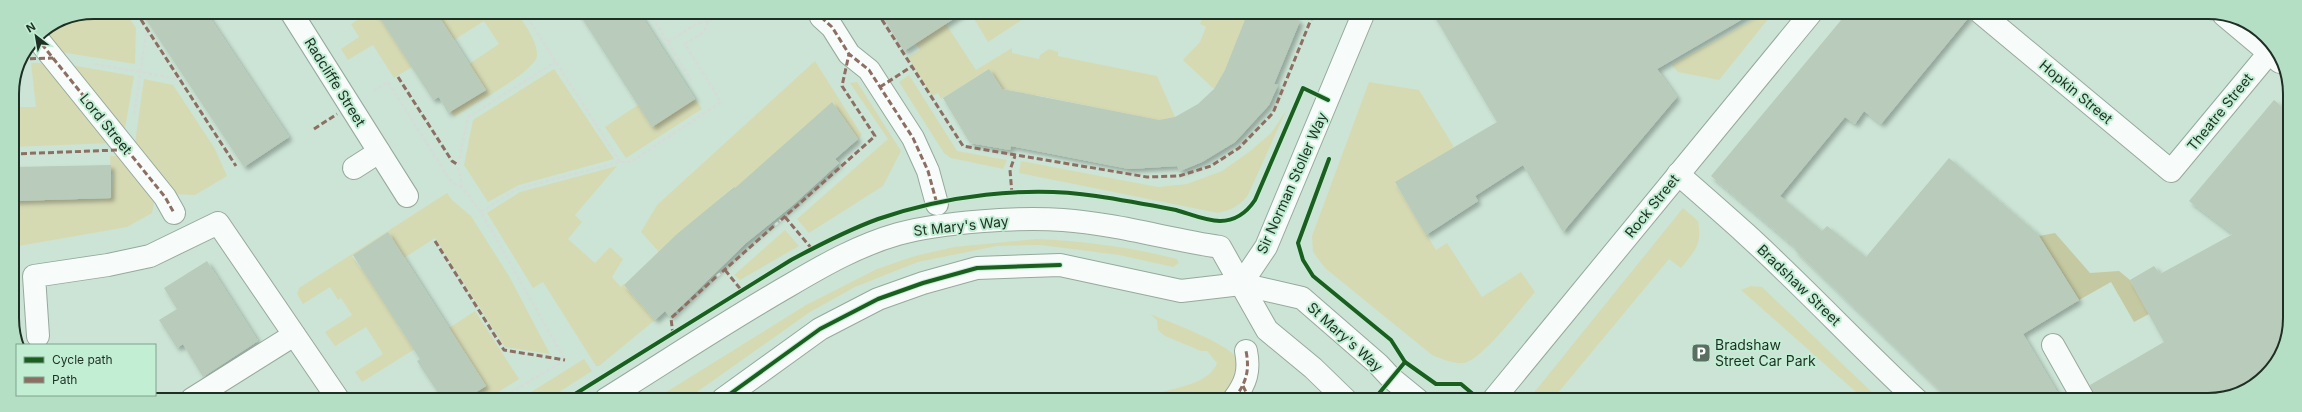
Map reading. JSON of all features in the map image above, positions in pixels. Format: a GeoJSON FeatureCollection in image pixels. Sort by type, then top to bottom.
{"type":"FeatureCollection","features":[{"type":"Feature","properties":{"kind":"street","name":"Radcliffe Street"},"geometry":{"type":"LineString","coordinates":[[295,19],[407,196]]}},
{"type":"Feature","properties":{"kind":"street"},"geometry":{"type":"LineString","coordinates":[[822,19],[832,27],[849,54],[869,70],[913,138],[928,172],[937,204]]}},
{"type":"Feature","properties":{"kind":"street","name":"Sir Norman Stoller Way"},"geometry":{"type":"LineString","coordinates":[[1241,284],[1266,247],[1361,19]]}},
{"type":"Feature","properties":{"kind":"street","name":"Rock Street"},"geometry":{"type":"LineString","coordinates":[[1499,393],[1806,19]]}},
{"type":"Feature","properties":{"kind":"street","name":"Hopkin Street"},"geometry":{"type":"LineString","coordinates":[[1988,19],[2171,171]]}},
{"type":"Feature","properties":{"kind":"street"},"geometry":{"type":"LineString","coordinates":[[2235,24],[2272,55]]}},
{"type":"Feature","properties":{"kind":"street","name":"Lord Street"},"geometry":{"type":"LineString","coordinates":[[53,58],[125,146],[174,212]]}},
{"type":"Feature","properties":{"kind":"street","name":"Theatre Street"},"geometry":{"type":"LineString","coordinates":[[2171,171],[2273,58]]}},
{"type":"Feature","properties":{"kind":"street"},"geometry":{"type":"LineString","coordinates":[[354,168],[379,152]]}},
{"type":"Feature","properties":{"kind":"street","name":"Bradshaw Street"},"geometry":{"type":"LineString","coordinates":[[1678,174],[1746,234],[1842,326],[1857,344],[1910,393]]}},
{"type":"Feature","properties":{"kind":"street","name":"St Mary's Way"},"geometry":{"type":"LineString","coordinates":[[616,393],[763,300],[845,254],[898,234],[940,226],[1014,220],[1061,220],[1145,231],[1188,242],[1220,247],[1267,330],[1313,368],[1339,393]]}},
{"type":"Feature","properties":{"kind":"street"},"geometry":{"type":"LineString","coordinates":[[38,336],[34,276],[108,265],[150,256],[218,223],[334,393]]}},
{"type":"Feature","properties":{"kind":"street","name":"St Mary's Way"},"geometry":{"type":"LineString","coordinates":[[733,393],[820,329],[878,299],[923,283],[977,268],[1060,265],[1180,290],[1241,284],[1302,298],[1409,393]]}},
{"type":"Feature","properties":{"kind":"street"},"geometry":{"type":"LineString","coordinates":[[202,393],[294,335]]}},
{"type":"Feature","properties":{"kind":"street"},"geometry":{"type":"LineString","coordinates":[[2053,345],[2080,393]]}},
{"type":"Feature","properties":{"kind":"street"},"geometry":{"type":"LineString","coordinates":[[1244,393],[1248,375],[1246,351]]}},
{"type":"Feature","properties":{"kind":"path"},"geometry":{"type":"LineString","coordinates":[[528,19],[620,162]]}},
{"type":"Feature","properties":{"kind":"path"},"geometry":{"type":"LineString","coordinates":[[653,19],[691,80]]}},
{"type":"Feature","properties":{"kind":"path"},"geometry":{"type":"LineString","coordinates":[[668,42],[698,23],[708,22],[713,19]]}},
{"type":"Feature","properties":{"kind":"path"},"geometry":{"type":"LineString","coordinates":[[481,212],[517,189],[620,162],[630,162],[721,102],[685,44],[704,32],[708,22]]}},
{"type":"Feature","properties":{"kind":"path"},"geometry":{"type":"LineString","coordinates":[[125,146],[130,141],[147,29]]}},
{"type":"Feature","properties":{"kind":"path"},"geometry":{"type":"LineString","coordinates":[[53,58],[140,70],[179,79]]}},
{"type":"Feature","properties":{"kind":"path"},"geometry":{"type":"LineString","coordinates":[[510,393],[565,360],[481,212],[462,187],[458,165],[468,117],[555,62]]}},
{"type":"Feature","properties":{"kind":"path"},"geometry":{"type":"LineString","coordinates":[[370,93],[388,82],[452,183],[462,187]]}},
{"type":"Feature","properties":{"kind":"path"},"geometry":{"type":"LineString","coordinates":[[775,225],[781,220]]}},
{"type":"Feature","properties":{"kind":"path"},"geometry":{"type":"LineString","coordinates":[[717,276],[722,272]]}},
{"type":"Feature","properties":{"kind":"green space"},"geometry":{"type":"Polygon","coordinates":[[[130,19],[136,28],[135,64],[56,51],[56,30],[79,20],[130,19]]]}},
{"type":"Feature","properties":{"kind":"green space"},"geometry":{"type":"Polygon","coordinates":[[[359,19],[382,19],[417,64],[394,78],[373,45],[348,60],[341,49],[359,37],[351,24],[359,19]]]}},
{"type":"Feature","properties":{"kind":"green space"},"geometry":{"type":"Polygon","coordinates":[[[440,19],[522,19],[533,39],[537,50],[537,56],[534,63],[514,79],[454,117],[451,111],[485,90],[469,64],[499,44],[484,21],[454,40],[440,19]]]}},
{"type":"Feature","properties":{"kind":"green space"},"geometry":{"type":"Polygon","coordinates":[[[974,19],[1023,19],[988,42],[974,19]]]}},
{"type":"Feature","properties":{"kind":"green space"},"geometry":{"type":"Polygon","coordinates":[[[1202,19],[1245,19],[1228,65],[1214,89],[1183,60],[1200,42],[1206,27],[1200,24],[1202,19]]]}},
{"type":"Feature","properties":{"kind":"green space"},"geometry":{"type":"Polygon","coordinates":[[[1755,19],[1768,19],[1719,80],[1678,72],[1672,65],[1755,19]]]}},
{"type":"Feature","properties":{"kind":"green space"},"geometry":{"type":"Polygon","coordinates":[[[946,24],[976,70],[1012,48],[1012,53],[1039,59],[1040,55],[1049,49],[1058,52],[1058,56],[1157,76],[1175,117],[1147,123],[1137,116],[1036,95],[1027,140],[1004,92],[989,69],[941,99],[938,93],[932,96],[908,57],[920,50],[915,42],[946,24]]]}},
{"type":"Feature","properties":{"kind":"green space"},"geometry":{"type":"Polygon","coordinates":[[[815,61],[862,135],[858,139],[832,102],[766,222],[733,187],[659,252],[641,232],[657,205],[815,61]]]}},
{"type":"Feature","properties":{"kind":"green space"},"geometry":{"type":"Polygon","coordinates":[[[31,63],[47,63],[111,143],[19,147],[19,107],[36,107],[31,63]]]}},
{"type":"Feature","properties":{"kind":"green space"},"geometry":{"type":"Polygon","coordinates":[[[65,64],[134,76],[124,134],[65,64]]]}},
{"type":"Feature","properties":{"kind":"green space"},"geometry":{"type":"Polygon","coordinates":[[[554,69],[614,159],[519,185],[488,202],[464,165],[473,120],[554,69]]]}},
{"type":"Feature","properties":{"kind":"green space"},"geometry":{"type":"Polygon","coordinates":[[[909,75],[957,151],[1007,160],[1003,169],[951,158],[944,153],[899,82],[909,75]]]}},
{"type":"Feature","properties":{"kind":"green space"},"geometry":{"type":"Polygon","coordinates":[[[144,79],[173,85],[215,149],[227,176],[195,195],[171,194],[134,150],[144,79]]]}},
{"type":"Feature","properties":{"kind":"green space"},"geometry":{"type":"Polygon","coordinates":[[[857,82],[901,151],[883,186],[809,233],[797,219],[888,139],[850,83],[857,82]]]}},
{"type":"Feature","properties":{"kind":"green space"},"geometry":{"type":"Polygon","coordinates":[[[1369,82],[1419,90],[1454,147],[1395,183],[1436,250],[1447,243],[1482,297],[1521,272],[1535,292],[1491,344],[1471,360],[1464,363],[1444,360],[1432,355],[1325,268],[1313,252],[1312,236],[1369,82]]]}},
{"type":"Feature","properties":{"kind":"green space"},"geometry":{"type":"Polygon","coordinates":[[[695,99],[702,109],[626,158],[605,127],[638,105],[652,126],[695,99]]]}},
{"type":"Feature","properties":{"kind":"green space"},"geometry":{"type":"Polygon","coordinates":[[[1286,111],[1248,195],[1235,207],[1218,213],[1019,173],[1021,161],[1158,187],[1187,184],[1222,171],[1249,152],[1271,133],[1286,111]]]}},
{"type":"Feature","properties":{"kind":"green space"},"geometry":{"type":"Polygon","coordinates":[[[110,156],[124,156],[155,198],[152,213],[127,227],[19,246],[19,201],[112,198],[113,174],[111,174],[110,156]]]}},
{"type":"Feature","properties":{"kind":"green space"},"geometry":{"type":"Polygon","coordinates":[[[617,166],[575,215],[582,222],[568,239],[595,263],[610,247],[623,259],[612,277],[621,287],[623,284],[655,320],[599,366],[596,366],[543,282],[533,288],[487,213],[520,192],[617,166]]]}},
{"type":"Feature","properties":{"kind":"green space"},"geometry":{"type":"Polygon","coordinates":[[[447,193],[452,200],[471,216],[509,276],[550,354],[505,347],[435,238],[404,258],[388,232],[352,256],[360,268],[365,265],[402,323],[398,326],[405,336],[418,347],[362,382],[355,372],[383,354],[366,327],[335,346],[325,332],[352,315],[341,298],[338,300],[330,287],[303,304],[297,294],[299,288],[447,193]]]}},
{"type":"Feature","properties":{"kind":"green space"},"geometry":{"type":"Polygon","coordinates":[[[1683,208],[1698,221],[1699,236],[1697,247],[1681,268],[1669,259],[1558,393],[1534,393],[1683,208]]]}},
{"type":"Feature","properties":{"kind":"green space"},"geometry":{"type":"Polygon","coordinates":[[[785,230],[799,246],[740,280],[734,275],[785,230]]]}},
{"type":"Feature","properties":{"kind":"green space"},"geometry":{"type":"Polygon","coordinates":[[[2055,233],[2090,273],[2119,271],[2130,280],[2149,314],[2134,322],[2111,282],[2079,300],[2039,236],[2055,233]]]}},
{"type":"Feature","properties":{"kind":"green space"},"geometry":{"type":"Polygon","coordinates":[[[1036,239],[1072,241],[1124,248],[1159,255],[1177,259],[1179,263],[1173,267],[1119,255],[1040,245],[997,246],[918,262],[855,287],[810,312],[695,393],[665,393],[806,305],[877,269],[915,256],[954,247],[1036,239]]]}},
{"type":"Feature","properties":{"kind":"green space"},"geometry":{"type":"Polygon","coordinates":[[[1751,286],[1762,287],[1873,393],[1857,393],[1741,290],[1751,286]]]}},
{"type":"Feature","properties":{"kind":"green space"},"geometry":{"type":"Polygon","coordinates":[[[475,311],[519,379],[497,393],[475,393],[486,386],[454,336],[446,330],[475,311]]]}},
{"type":"Feature","properties":{"kind":"green space"},"geometry":{"type":"Polygon","coordinates":[[[1150,314],[1202,335],[1216,342],[1237,357],[1242,365],[1228,393],[1159,393],[1190,384],[1207,376],[1217,363],[1207,351],[1201,351],[1165,336],[1158,330],[1157,320],[1150,314]]]}},
{"type":"Feature","properties":{"kind":"green space"},"geometry":{"type":"Polygon","coordinates":[[[584,359],[592,371],[557,393],[530,393],[584,359]]]}},
{"type":"Feature","properties":{"kind":"building"},"geometry":{"type":"Polygon","coordinates":[[[146,19],[211,19],[289,137],[244,167],[146,19]]]}},
{"type":"Feature","properties":{"kind":"building"},"geometry":{"type":"Polygon","coordinates":[[[381,19],[440,19],[486,90],[448,113],[439,97],[433,100],[381,19]]]}},
{"type":"Feature","properties":{"kind":"building"},"geometry":{"type":"Polygon","coordinates":[[[583,19],[644,19],[695,99],[652,127],[583,19]]]}},
{"type":"Feature","properties":{"kind":"building"},"geometry":{"type":"Polygon","coordinates":[[[884,19],[953,19],[904,51],[884,19]]]}},
{"type":"Feature","properties":{"kind":"building"},"geometry":{"type":"Polygon","coordinates":[[[1245,19],[1296,19],[1300,21],[1274,84],[1278,85],[1269,105],[1235,142],[1202,162],[1180,171],[1177,166],[1129,169],[1011,146],[1010,150],[970,143],[943,98],[989,69],[1002,89],[1159,120],[1175,117],[1198,104],[1214,89],[1225,70],[1245,19]]]}},
{"type":"Feature","properties":{"kind":"building"},"geometry":{"type":"Polygon","coordinates":[[[1436,19],[1743,19],[1657,69],[1677,97],[1563,232],[1523,165],[1475,196],[1478,201],[1426,235],[1395,182],[1497,122],[1436,19]]]}},
{"type":"Feature","properties":{"kind":"building"},"geometry":{"type":"Polygon","coordinates":[[[1842,19],[1967,19],[1881,124],[1864,111],[1855,124],[1845,117],[1780,196],[1822,231],[1827,226],[1866,257],[1949,158],[2037,233],[2079,300],[2023,334],[2058,393],[1943,393],[1795,250],[1796,248],[1711,176],[1842,19]]]}},
{"type":"Feature","properties":{"kind":"building"},"geometry":{"type":"Polygon","coordinates":[[[2274,100],[2283,108],[2283,318],[2279,342],[2273,356],[2264,368],[2250,380],[2223,392],[2093,393],[2090,385],[2164,342],[2130,280],[2154,266],[2160,274],[2233,234],[2189,201],[2274,100]]]}},
{"type":"Feature","properties":{"kind":"building"},"geometry":{"type":"Polygon","coordinates":[[[832,102],[858,139],[835,159],[839,163],[793,205],[746,243],[670,317],[665,311],[655,320],[624,285],[677,234],[734,187],[735,188],[832,102]]]}},
{"type":"Feature","properties":{"kind":"building"},"geometry":{"type":"Polygon","coordinates":[[[111,165],[111,198],[19,201],[19,167],[111,165]]]}},
{"type":"Feature","properties":{"kind":"building"},"geometry":{"type":"Polygon","coordinates":[[[388,232],[486,386],[475,393],[438,393],[417,361],[420,359],[353,255],[388,232]]]}},
{"type":"Feature","properties":{"kind":"building"},"geometry":{"type":"Polygon","coordinates":[[[207,261],[258,341],[203,377],[183,344],[177,348],[159,320],[177,309],[164,288],[207,261]]]}},
{"type":"Feature","properties":{"kind":"marked path"},"geometry":{"type":"LineString","coordinates":[[141,19],[236,166]]}},
{"type":"Feature","properties":{"kind":"marked path"},"geometry":{"type":"LineString","coordinates":[[823,19],[832,27],[849,54],[869,70],[913,138],[928,171],[937,204]]}},
{"type":"Feature","properties":{"kind":"marked path"},"geometry":{"type":"LineString","coordinates":[[881,19],[963,146],[1147,177],[1179,176],[1211,166],[1239,148],[1273,113],[1311,19]]}},
{"type":"Feature","properties":{"kind":"marked path"},"geometry":{"type":"LineString","coordinates":[[781,220],[875,136],[842,86],[849,54]]}},
{"type":"Feature","properties":{"kind":"marked path"},"geometry":{"type":"LineString","coordinates":[[51,56],[165,197],[174,213]]}},
{"type":"Feature","properties":{"kind":"marked path"},"geometry":{"type":"LineString","coordinates":[[28,59],[53,58]]}},
{"type":"Feature","properties":{"kind":"marked path"},"geometry":{"type":"LineString","coordinates":[[880,87],[911,67]]}},
{"type":"Feature","properties":{"kind":"marked path"},"geometry":{"type":"LineString","coordinates":[[398,77],[452,161],[458,165]]}},
{"type":"Feature","properties":{"kind":"marked path"},"geometry":{"type":"LineString","coordinates":[[314,129],[337,114]]}},
{"type":"Feature","properties":{"kind":"marked path"},"geometry":{"type":"LineString","coordinates":[[19,154],[118,150],[125,147]]}},
{"type":"Feature","properties":{"kind":"marked path"},"geometry":{"type":"LineString","coordinates":[[1012,194],[1010,170],[1015,156]]}},
{"type":"Feature","properties":{"kind":"marked path"},"geometry":{"type":"LineString","coordinates":[[785,217],[812,249]]}},
{"type":"Feature","properties":{"kind":"marked path"},"geometry":{"type":"LineString","coordinates":[[722,272],[775,225]]}},
{"type":"Feature","properties":{"kind":"marked path"},"geometry":{"type":"LineString","coordinates":[[435,241],[504,350],[565,360]]}},
{"type":"Feature","properties":{"kind":"marked path"},"geometry":{"type":"LineString","coordinates":[[725,270],[742,291]]}},
{"type":"Feature","properties":{"kind":"marked path"},"geometry":{"type":"LineString","coordinates":[[673,335],[671,318],[717,276]]}},
{"type":"Feature","properties":{"kind":"marked path"},"geometry":{"type":"LineString","coordinates":[[1238,393],[1242,388],[1247,371],[1248,365],[1246,351]]}},
{"type":"Feature","properties":{"kind":"marked path"},"geometry":{"type":"LineString","coordinates":[[1243,386],[1246,393]]}},
{"type":"Feature","properties":{"kind":"cycle path"},"geometry":{"type":"LineString","coordinates":[[577,393],[791,260],[823,243],[878,219],[930,204],[1014,192],[1069,193],[1116,199],[1176,210],[1215,221],[1226,221],[1236,218],[1245,212],[1255,200],[1303,88],[1328,100]]}},
{"type":"Feature","properties":{"kind":"cycle path"},"geometry":{"type":"LineString","coordinates":[[1329,159],[1298,243],[1303,260],[1313,276],[1391,340],[1405,362],[1436,384],[1461,384],[1472,393]]}},
{"type":"Feature","properties":{"kind":"cycle path"},"geometry":{"type":"LineString","coordinates":[[731,393],[820,329],[878,299],[923,283],[977,268],[1060,265]]}},
{"type":"Feature","properties":{"kind":"cycle path"},"geometry":{"type":"LineString","coordinates":[[1379,393],[1405,362]]}},
{"type":"Feature","properties":{"kind":"place","name":"Bradshaw Street Car Park"},"geometry":{"type":"Point","coordinates":[1701,353]}}]}
